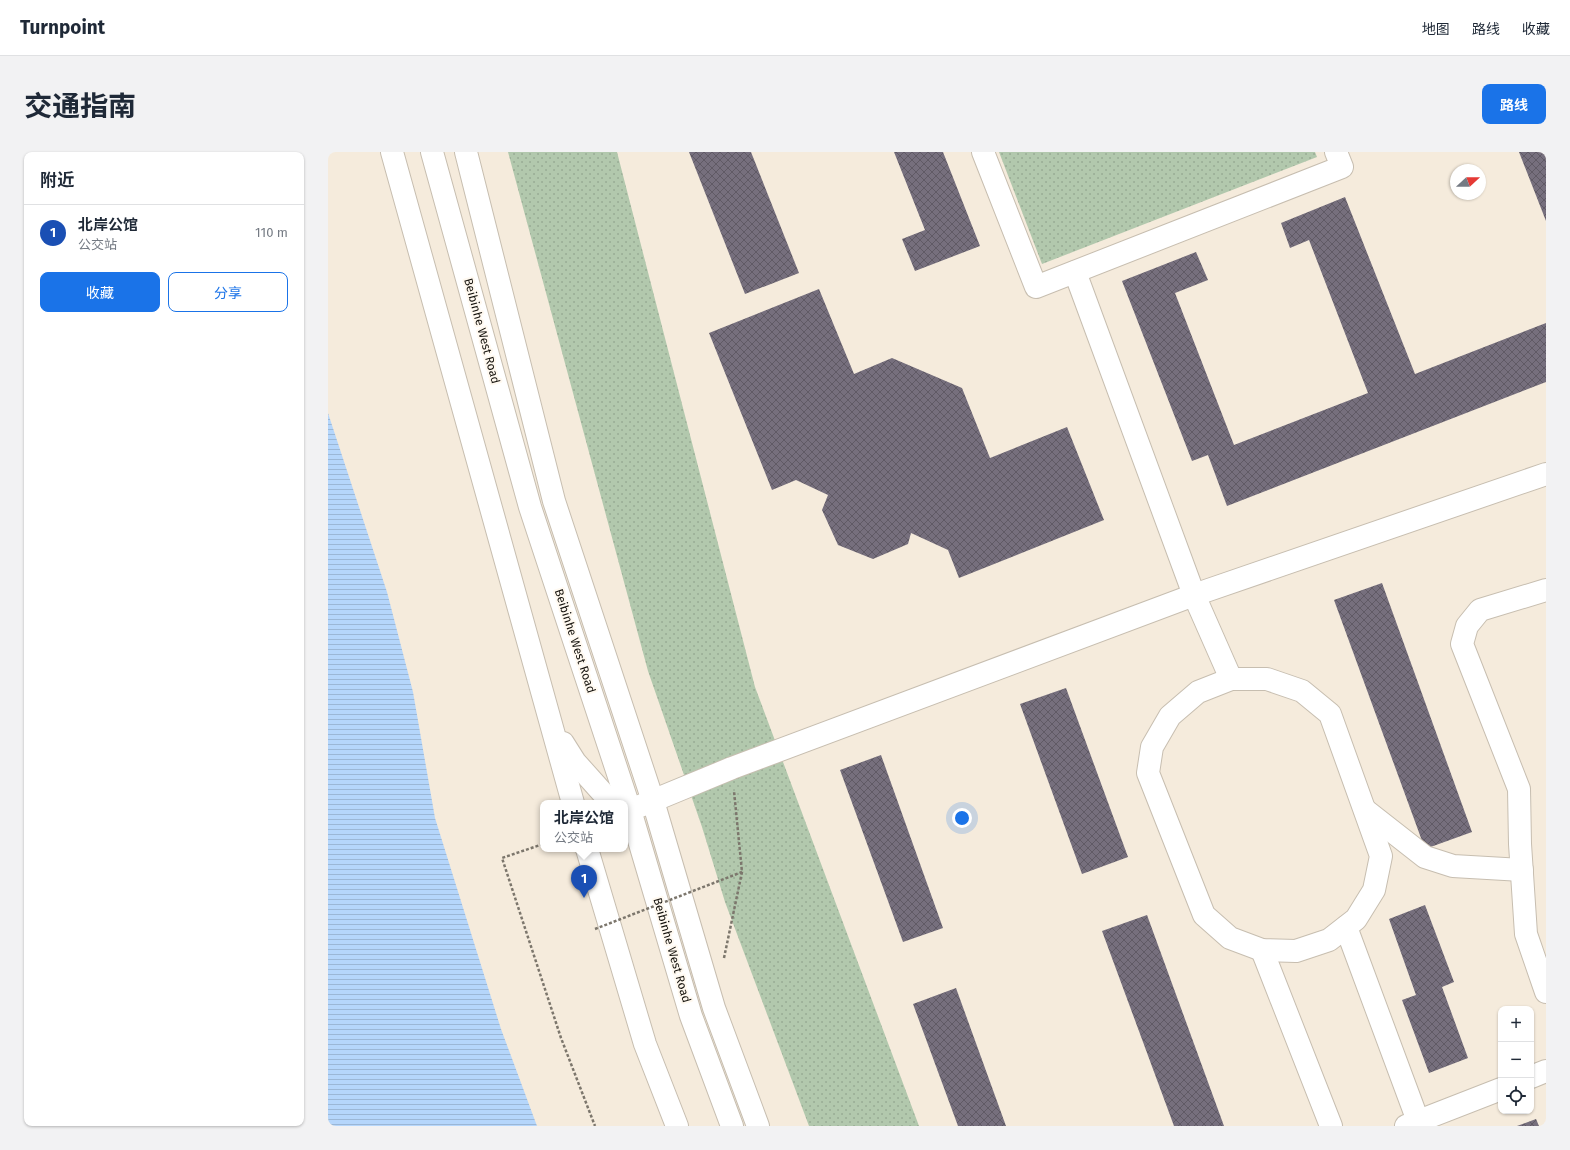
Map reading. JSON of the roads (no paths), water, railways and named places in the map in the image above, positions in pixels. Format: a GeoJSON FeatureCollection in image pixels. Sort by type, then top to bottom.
{"type":"FeatureCollection","features":[{"type":"Feature","properties":{"kind":"street"},"geometry":{"type":"LineString","coordinates":[[392,152],[573,800]]}},
{"type":"Feature","properties":{"kind":"street","name":"Beibinhe West Road"},"geometry":{"type":"LineString","coordinates":[[432,152],[530,507],[622,800]]}},
{"type":"Feature","properties":{"kind":"street"},"geometry":{"type":"LineString","coordinates":[[466,152],[554,502],[653,801],[714,1008],[758,1126]]}},
{"type":"Feature","properties":{"kind":"street"},"geometry":{"type":"LineString","coordinates":[[982,152],[1036,287],[1342,167],[1336,152]]}},
{"type":"Feature","properties":{"kind":"street"},"geometry":{"type":"LineString","coordinates":[[1075,272],[1194,595],[1231,679]]}},
{"type":"Feature","properties":{"kind":"street"},"geometry":{"type":"LineString","coordinates":[[628,807],[653,801],[732,768],[1194,595],[1546,474]]}},
{"type":"Feature","properties":{"kind":"street"},"geometry":{"type":"LineString","coordinates":[[1546,590],[1480,610],[1467,626],[1462,644],[1519,789],[1526,934],[1546,992]]}},
{"type":"Feature","properties":{"kind":"street"},"geometry":{"type":"LineString","coordinates":[[1231,679],[1267,679],[1302,691],[1330,714],[1381,856],[1374,890],[1356,919],[1329,940],[1296,951],[1262,950],[1230,938],[1204,915],[1148,773],[1152,747],[1170,716],[1198,692],[1231,679]]}},
{"type":"Feature","properties":{"kind":"street"},"geometry":{"type":"LineString","coordinates":[[551,723],[575,762],[609,800]]}},
{"type":"Feature","properties":{"kind":"street"},"geometry":{"type":"LineString","coordinates":[[1365,810],[1425,857],[1453,866],[1522,870]]}},
{"type":"Feature","properties":{"kind":"street","name":"Beibinhe West Road"},"geometry":{"type":"LineString","coordinates":[[628,820],[691,1016],[732,1126]]}},
{"type":"Feature","properties":{"kind":"street"},"geometry":{"type":"LineString","coordinates":[[588,852],[645,1044],[677,1126]]}},
{"type":"Feature","properties":{"kind":"street"},"geometry":{"type":"LineString","coordinates":[[1346,927],[1412,1124],[1498,1090]]}},
{"type":"Feature","properties":{"kind":"street"},"geometry":{"type":"LineString","coordinates":[[1262,950],[1331,1126]]}},
{"type":"Feature","properties":{"kind":"street"},"geometry":{"type":"LineString","coordinates":[[1534,1076],[1546,1071]]}},
{"type":"Feature","properties":{"kind":"water"},"geometry":{"type":"Polygon","coordinates":[[[328,413],[387,592],[413,692],[435,818],[501,1029],[537,1126],[328,1126],[328,413]]]}},
{"type":"Feature","properties":{"kind":"place","name":"北岸公馆"},"geometry":{"type":"Point","coordinates":[584,898]}}]}
